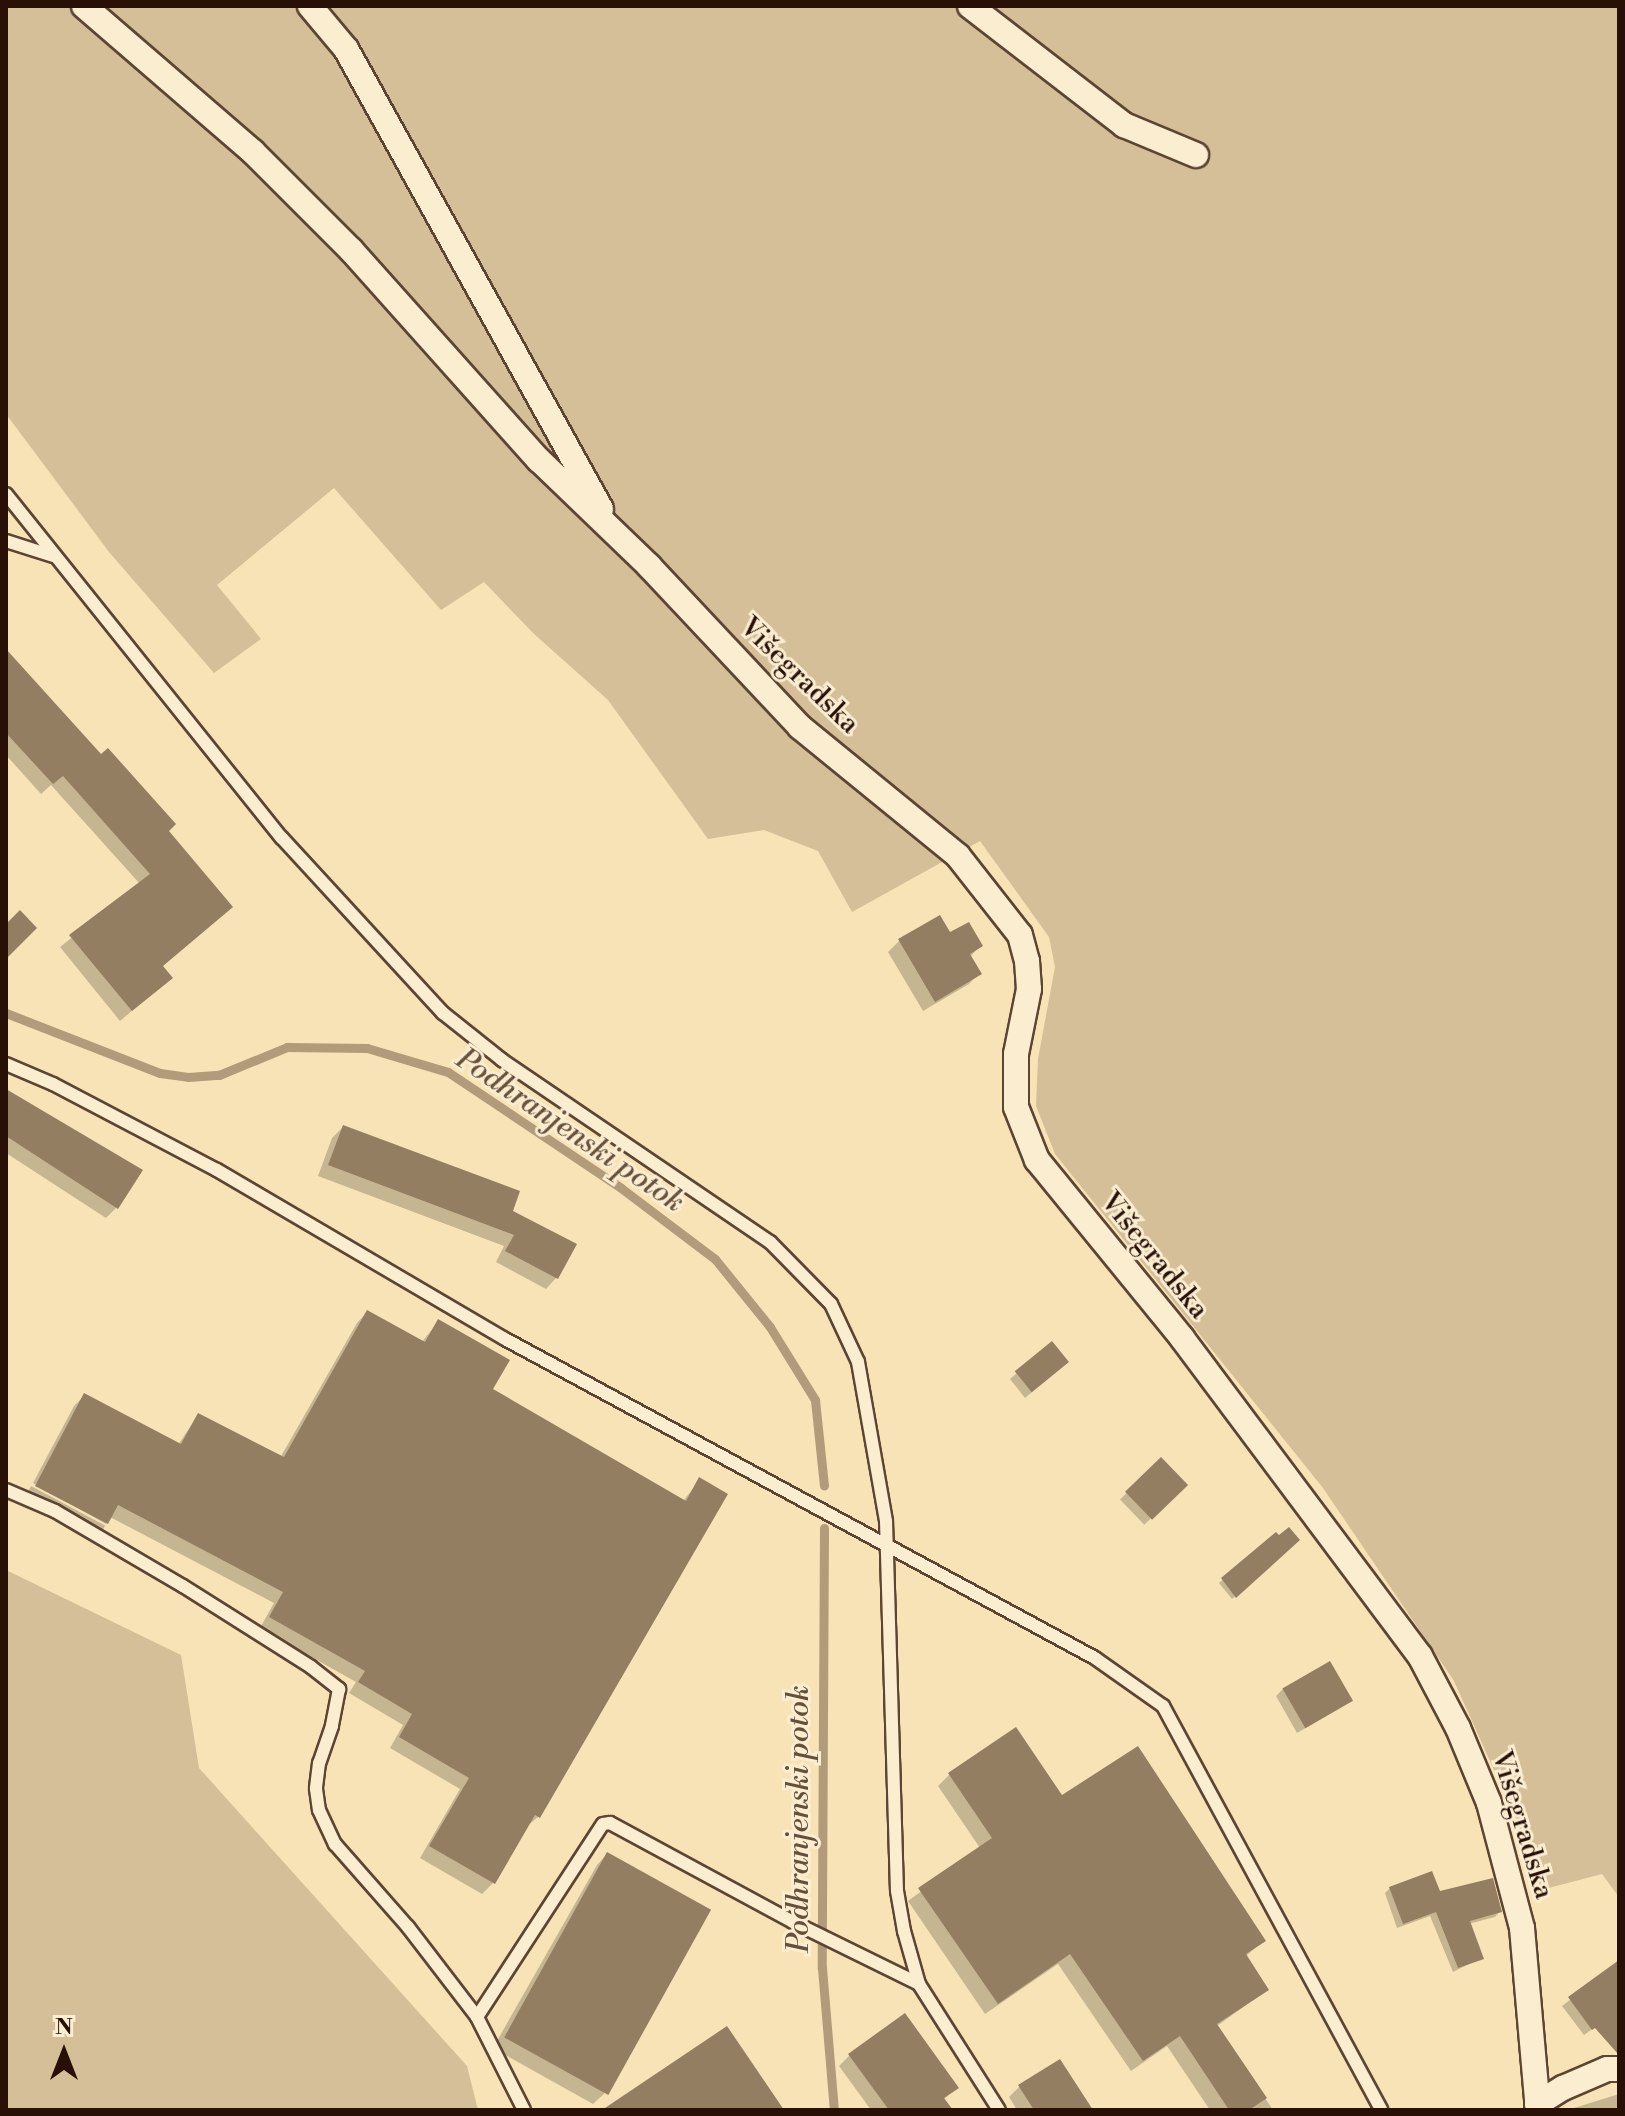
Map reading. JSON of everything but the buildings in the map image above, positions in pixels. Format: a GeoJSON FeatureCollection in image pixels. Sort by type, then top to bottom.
{"type":"FeatureCollection","features":[{"type":"Feature","properties":{"kind":"street"},"geometry":{"type":"LineString","coordinates":[[84,6],[253,152],[351,250],[484,402],[614,533]]}},
{"type":"Feature","properties":{"kind":"street"},"geometry":{"type":"LineString","coordinates":[[310,6],[346,49],[614,533]]}},
{"type":"Feature","properties":{"kind":"street"},"geometry":{"type":"LineString","coordinates":[[970,6],[1124,125],[1196,155]]}},
{"type":"Feature","properties":{"kind":"street","name":"Višegradska"},"geometry":{"type":"LineString","coordinates":[[614,533],[800,727],[958,856],[1020,935],[1027,961],[1029,989],[1016,1054],[1016,1107],[1037,1160],[1182,1338],[1420,1656],[1458,1728],[1489,1803],[1522,1928],[1538,2107]]}},
{"type":"Feature","properties":{"kind":"street"},"geometry":{"type":"LineString","coordinates":[[1538,2107],[1563,2088],[1607,2069],[1619,2069]]}},
{"type":"Feature","properties":{"kind":"lane"},"geometry":{"type":"LineString","coordinates":[[6,494],[282,838],[443,1013],[502,1060],[770,1242],[831,1304],[858,1362],[886,1521],[884,1545],[897,1891],[919,1984],[999,2110]]}},
{"type":"Feature","properties":{"kind":"lane"},"geometry":{"type":"LineString","coordinates":[[6,541],[54,556]]}},
{"type":"Feature","properties":{"kind":"lane"},"geometry":{"type":"LineString","coordinates":[[6,1064],[53,1084],[217,1170],[505,1339],[1095,1658],[1163,1706],[1381,2110]]}},
{"type":"Feature","properties":{"kind":"lane"},"geometry":{"type":"LineString","coordinates":[[6,1490],[55,1511],[183,1586],[311,1667],[339,1689],[332,1726],[319,1763],[316,1789],[319,1810],[335,1844],[408,1927],[477,2017],[524,2110]]}},
{"type":"Feature","properties":{"kind":"lane"},"geometry":{"type":"LineString","coordinates":[[477,2017],[603,1824],[610,1823],[793,1922],[919,1984]]}},
{"type":"Feature","properties":{"kind":"shaded area"},"geometry":{"type":"Polygon","coordinates":[[[6,6],[1619,6],[1619,1897],[1602,1874],[1541,1890],[1521,1830],[1454,1681],[1323,1488],[1055,1154],[1036,1106],[1038,1059],[1055,967],[1049,937],[980,841],[852,912],[818,851],[764,830],[708,839],[608,700],[533,633],[484,582],[441,610],[334,488],[217,585],[261,639],[214,673],[109,552],[6,414],[6,6]]]}},
{"type":"Feature","properties":{"kind":"shaded area"},"geometry":{"type":"Polygon","coordinates":[[[6,1570],[181,1655],[199,1768],[467,2066],[478,2110],[6,2110],[6,1570]]]}},
{"type":"Feature","properties":{"kind":"waterway","name":"Podhranjenski potok"},"geometry":{"type":"LineString","coordinates":[[6,1013],[160,1073],[188,1077],[219,1075],[287,1047],[367,1048],[448,1072],[621,1188],[715,1259],[770,1327],[815,1400],[824,1486]]}},
{"type":"Feature","properties":{"kind":"waterway","name":"Podhranjenski potok"},"geometry":{"type":"LineString","coordinates":[[824,1528],[822,1968],[834,2110]]}}]}
